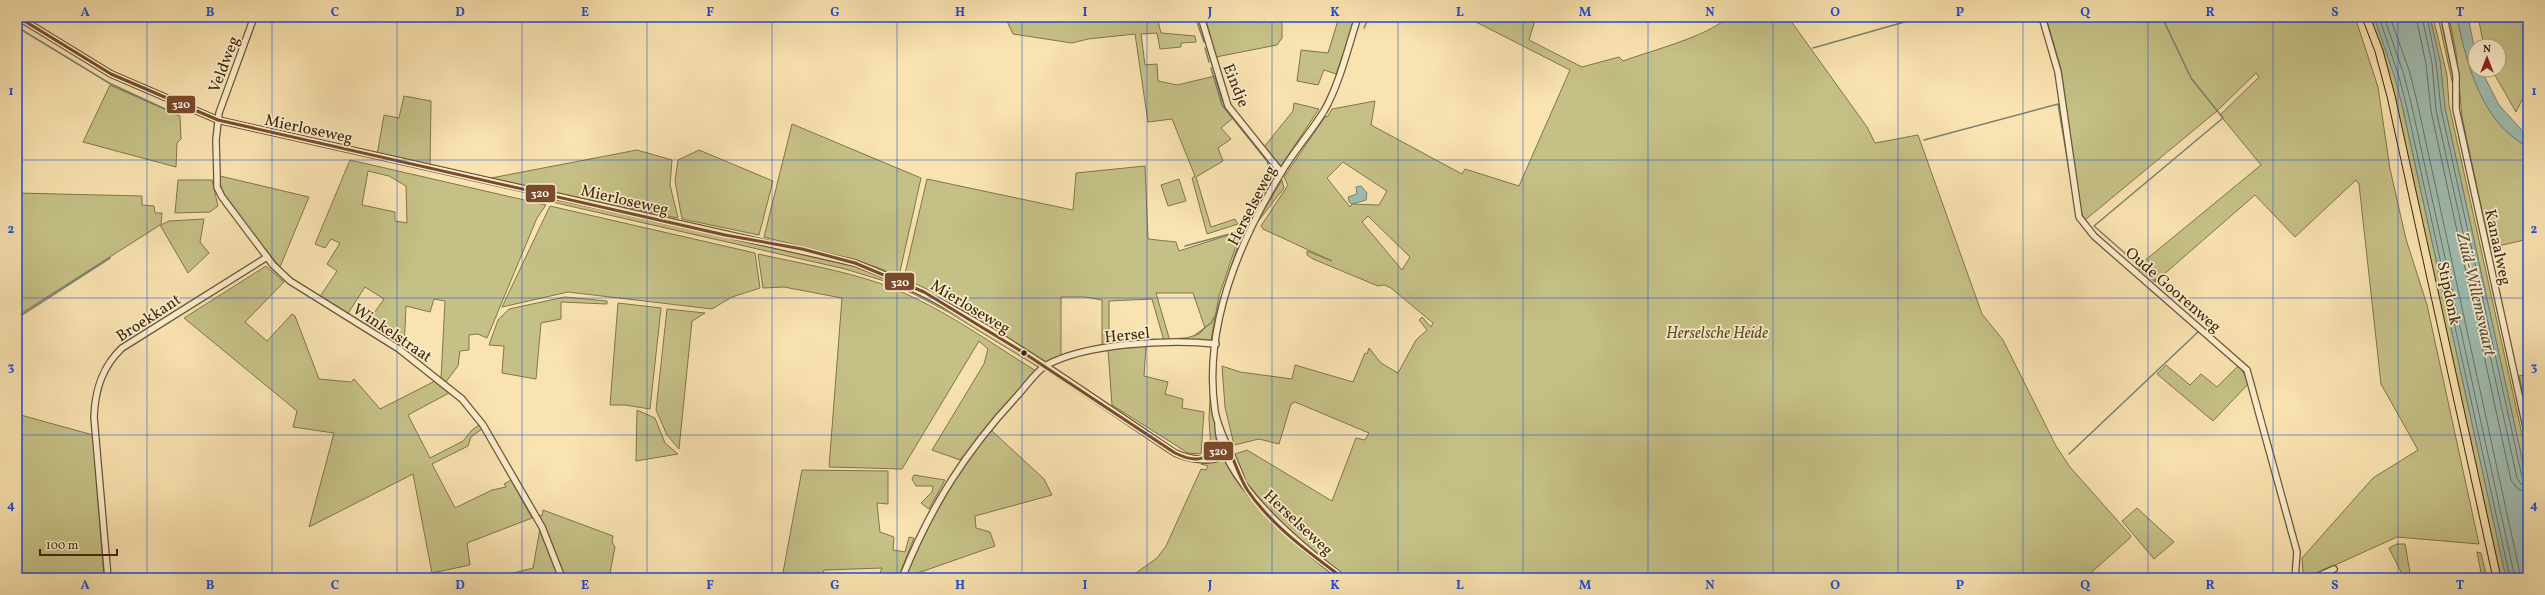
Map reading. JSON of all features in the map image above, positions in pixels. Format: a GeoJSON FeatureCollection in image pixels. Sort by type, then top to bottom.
{"type":"FeatureCollection","features":[{"type":"Feature","properties":{"kind":"main road","name":"Stipdonk"},"geometry":{"type":"LineString","coordinates":[[2366,17],[2379,51],[2391,96],[2497,578]]}},
{"type":"Feature","properties":{"kind":"street","name":"Mierloseweg"},"geometry":{"type":"LineString","coordinates":[[18,17],[111,74],[218,120],[855,263],[924,292],[958,312],[1175,453],[1186,458],[1211,459],[1226,451]]}},
{"type":"Feature","properties":{"kind":"street","name":"Veldweg"},"geometry":{"type":"LineString","coordinates":[[218,120],[219,113],[254,17]]}},
{"type":"Feature","properties":{"kind":"street","name":"Eindje"},"geometry":{"type":"LineString","coordinates":[[1201,17],[1228,106],[1281,172]]}},
{"type":"Feature","properties":{"kind":"street","name":"Herselseweg"},"geometry":{"type":"LineString","coordinates":[[1343,578],[1272,517],[1253,497],[1242,481],[1226,451],[1218,420],[1214,381],[1216,344],[1222,311],[1237,261],[1251,226],[1281,172],[1324,110],[1358,17]]}},
{"type":"Feature","properties":{"kind":"street","name":"Oude Goorenweg"},"geometry":{"type":"LineString","coordinates":[[2042,17],[2058,72],[2079,217],[2094,236],[2247,370],[2297,552],[2295,578]]}},
{"type":"Feature","properties":{"kind":"street","name":"Kanaalweg"},"geometry":{"type":"LineString","coordinates":[[2444,17],[2456,75],[2456,109],[2528,436]]}},
{"type":"Feature","properties":{"kind":"street","name":"Winkelstraat"},"geometry":{"type":"LineString","coordinates":[[218,120],[216,140],[217,187],[226,204],[267,257],[290,281],[399,349],[462,398],[483,425],[542,527],[562,578]]}},
{"type":"Feature","properties":{"kind":"street","name":"Broekkant"},"geometry":{"type":"LineString","coordinates":[[108,578],[94,417],[97,391],[105,368],[122,348],[267,257]]}},
{"type":"Feature","properties":{"kind":"street","name":"Hersel"},"geometry":{"type":"LineString","coordinates":[[1044,367],[1068,357],[1124,344],[1216,344]]}},
{"type":"Feature","properties":{"kind":"street"},"geometry":{"type":"LineString","coordinates":[[902,578],[928,519],[952,477],[992,425],[1044,367]]}},
{"type":"Feature","properties":{"kind":"street"},"geometry":{"type":"LineString","coordinates":[[2314,578],[2334,569]]}},
{"type":"Feature","properties":{"kind":"green space"},"geometry":{"type":"Polygon","coordinates":[[[1005,17],[1157,17],[1161,33],[1195,36],[1196,42],[1181,43],[1181,47],[1160,49],[1157,33],[1141,34],[1145,65],[1157,64],[1158,81],[1177,85],[1215,76],[1222,100],[1233,118],[1221,128],[1231,139],[1218,148],[1223,161],[1196,177],[1211,227],[1235,219],[1238,224],[1207,234],[1192,178],[1195,176],[1172,119],[1148,122],[1135,34],[1088,39],[1072,43],[1013,34],[1005,17]]]}},
{"type":"Feature","properties":{"kind":"green space"},"geometry":{"type":"Polygon","coordinates":[[[1205,17],[1282,17],[1282,38],[1277,45],[1216,57],[1205,17]]]}},
{"type":"Feature","properties":{"kind":"green space"},"geometry":{"type":"Polygon","coordinates":[[[1339,17],[1356,17],[1336,74],[1324,70],[1318,85],[1297,81],[1301,50],[1328,53],[1339,17]]]}},
{"type":"Feature","properties":{"kind":"green space","name":"Herselsche Heide"},"geometry":{"type":"Polygon","coordinates":[[[1496,17],[1536,17],[1529,40],[1582,67],[1619,57],[1623,61],[1663,48],[1694,37],[1719,24],[1728,17],[1788,17],[1867,127],[1875,143],[1918,135],[1982,314],[2003,340],[2056,446],[2070,467],[2131,536],[2129,539],[2085,578],[1129,578],[1157,558],[1166,546],[1201,469],[1206,470],[1208,466],[1201,464],[1209,463],[1247,450],[1332,501],[1356,438],[1365,440],[1369,433],[1295,402],[1291,404],[1279,444],[1259,439],[1234,445],[1225,407],[1222,366],[1240,372],[1292,379],[1295,365],[1353,382],[1365,353],[1367,354],[1369,348],[1381,363],[1398,373],[1416,340],[1427,330],[1419,320],[1422,317],[1431,327],[1433,323],[1391,288],[1384,285],[1378,286],[1313,259],[1307,255],[1307,251],[1332,261],[1263,229],[1261,226],[1288,185],[1284,177],[1332,109],[1375,101],[1371,125],[1462,174],[1465,169],[1519,186],[1570,70],[1472,20],[1496,17]],[[1343,162],[1327,178],[1350,207],[1352,204],[1379,205],[1387,191],[1343,162]],[[1368,216],[1362,222],[1402,270],[1410,257],[1368,216]]]}},
{"type":"Feature","properties":{"kind":"green space"},"geometry":{"type":"Polygon","coordinates":[[[2046,17],[2355,17],[2378,87],[2390,169],[2406,239],[2427,305],[2479,544],[2397,537],[2311,576],[2303,574],[2302,558],[2373,478],[2418,450],[2381,384],[2359,184],[2356,180],[2295,237],[2255,195],[2155,282],[2137,267],[2261,165],[2220,115],[2259,77],[2256,73],[2217,111],[2085,220],[2081,212],[2061,69],[2046,17]]]}},
{"type":"Feature","properties":{"kind":"green space"},"geometry":{"type":"Polygon","coordinates":[[[2369,17],[2374,17],[2396,78],[2506,578],[2500,578],[2398,114],[2369,17]]]}},
{"type":"Feature","properties":{"kind":"green space"},"geometry":{"type":"Polygon","coordinates":[[[2430,17],[2433,17],[2447,75],[2449,105],[2528,461],[2528,486],[2445,108],[2440,61],[2430,17]]]}},
{"type":"Feature","properties":{"kind":"green space"},"geometry":{"type":"Polygon","coordinates":[[[2438,17],[2444,17],[2451,53],[2455,95],[2438,17]]]}},
{"type":"Feature","properties":{"kind":"green space"},"geometry":{"type":"Polygon","coordinates":[[[2449,17],[2457,17],[2467,57],[2467,78],[2474,78],[2488,108],[2499,123],[2512,136],[2528,147],[2528,239],[2490,248],[2462,117],[2456,52],[2449,17]]]}},
{"type":"Feature","properties":{"kind":"green space"},"geometry":{"type":"Polygon","coordinates":[[[2478,17],[2528,17],[2528,88],[2516,112],[2497,78],[2507,78],[2507,38],[2482,38],[2478,17]]]}},
{"type":"Feature","properties":{"kind":"green space"},"geometry":{"type":"Polygon","coordinates":[[[110,85],[180,116],[181,139],[177,143],[176,167],[83,142],[110,85]]]}},
{"type":"Feature","properties":{"kind":"green space"},"geometry":{"type":"Polygon","coordinates":[[[404,96],[431,101],[430,167],[377,155],[384,115],[399,118],[404,96]]]}},
{"type":"Feature","properties":{"kind":"green space"},"geometry":{"type":"Polygon","coordinates":[[[1294,103],[1319,109],[1281,166],[1264,147],[1293,111],[1294,103]]]}},
{"type":"Feature","properties":{"kind":"green space"},"geometry":{"type":"Polygon","coordinates":[[[792,124],[921,178],[899,276],[849,258],[764,237],[792,124]]]}},
{"type":"Feature","properties":{"kind":"green space"},"geometry":{"type":"Polygon","coordinates":[[[637,150],[672,160],[670,185],[678,218],[486,179],[637,150]]]}},
{"type":"Feature","properties":{"kind":"green space"},"geometry":{"type":"Polygon","coordinates":[[[699,150],[773,181],[759,235],[682,219],[675,181],[678,160],[699,150]]]}},
{"type":"Feature","properties":{"kind":"green space"},"geometry":{"type":"Polygon","coordinates":[[[350,160],[546,205],[537,218],[487,338],[478,334],[469,335],[469,350],[460,351],[458,366],[445,383],[441,379],[445,301],[434,299],[430,312],[406,306],[404,351],[365,326],[384,299],[365,287],[347,315],[319,298],[337,271],[327,264],[340,243],[331,239],[325,248],[315,244],[350,160]],[[368,171],[362,205],[395,212],[395,221],[407,223],[406,186],[389,176],[368,171]]]}},
{"type":"Feature","properties":{"kind":"green space"},"geometry":{"type":"Polygon","coordinates":[[[1145,166],[1148,239],[1176,242],[1179,251],[1241,231],[1219,296],[1211,340],[1202,342],[1177,341],[1199,334],[1205,328],[1193,293],[1156,293],[1170,341],[1164,341],[1152,299],[1109,301],[1109,346],[1102,347],[1102,300],[1085,297],[1061,297],[1061,357],[1047,363],[943,297],[904,278],[927,179],[1073,210],[1076,173],[1145,166]]]}},
{"type":"Feature","properties":{"kind":"green space"},"geometry":{"type":"Polygon","coordinates":[[[220,176],[309,197],[280,267],[226,200],[220,184],[220,176]]]}},
{"type":"Feature","properties":{"kind":"green space"},"geometry":{"type":"Polygon","coordinates":[[[1179,179],[1186,201],[1168,206],[1161,185],[1179,179]]]}},
{"type":"Feature","properties":{"kind":"green space"},"geometry":{"type":"Polygon","coordinates":[[[178,180],[212,180],[218,206],[210,212],[175,213],[178,180]]]}},
{"type":"Feature","properties":{"kind":"green space"},"geometry":{"type":"Polygon","coordinates":[[[1282,180],[1284,188],[1256,224],[1282,180]]]}},
{"type":"Feature","properties":{"kind":"green space"},"geometry":{"type":"Polygon","coordinates":[[[17,193],[142,196],[142,205],[154,206],[155,213],[162,213],[161,225],[169,221],[204,219],[200,242],[209,253],[188,273],[160,225],[17,316],[17,193]]]}},
{"type":"Feature","properties":{"kind":"green space"},"geometry":{"type":"Polygon","coordinates":[[[556,200],[757,242],[868,268],[904,284],[970,321],[1037,364],[1038,367],[948,312],[916,295],[881,280],[845,269],[552,202],[556,200]]]}},
{"type":"Feature","properties":{"kind":"green space"},"geometry":{"type":"Polygon","coordinates":[[[550,206],[755,253],[760,288],[732,297],[712,309],[568,292],[502,307],[550,206]]]}},
{"type":"Feature","properties":{"kind":"green space"},"geometry":{"type":"Polygon","coordinates":[[[758,254],[849,274],[900,291],[941,311],[1036,371],[960,460],[932,450],[984,364],[988,349],[979,341],[902,469],[829,467],[842,298],[784,287],[763,288],[758,254]]]}},
{"type":"Feature","properties":{"kind":"green space"},"geometry":{"type":"Polygon","coordinates":[[[266,266],[284,282],[245,322],[267,341],[292,314],[295,316],[319,379],[351,382],[354,379],[380,409],[435,381],[449,393],[408,415],[430,458],[463,441],[472,430],[479,425],[482,429],[471,437],[468,446],[432,464],[455,508],[492,490],[506,487],[504,484],[511,480],[532,518],[467,543],[470,565],[432,573],[413,474],[309,527],[334,433],[293,427],[297,411],[184,318],[266,266]]]}},
{"type":"Feature","properties":{"kind":"green space"},"geometry":{"type":"Polygon","coordinates":[[[565,297],[607,301],[607,304],[561,302],[561,319],[541,323],[536,379],[502,373],[504,346],[489,345],[498,320],[509,309],[565,297]]]}},
{"type":"Feature","properties":{"kind":"green space"},"geometry":{"type":"Polygon","coordinates":[[[618,303],[661,308],[650,409],[625,405],[610,405],[618,303]]]}},
{"type":"Feature","properties":{"kind":"green space"},"geometry":{"type":"Polygon","coordinates":[[[667,309],[705,313],[692,321],[679,449],[667,435],[656,410],[667,309]]]}},
{"type":"Feature","properties":{"kind":"green space"},"geometry":{"type":"Polygon","coordinates":[[[1146,346],[1144,376],[1168,382],[1165,394],[1183,399],[1182,408],[1204,412],[1201,454],[1188,453],[1112,405],[1108,350],[1146,346]]]}},
{"type":"Feature","properties":{"kind":"green space"},"geometry":{"type":"Polygon","coordinates":[[[2166,365],[2190,385],[2201,374],[2217,387],[2239,365],[2249,383],[2213,421],[2157,374],[2166,365]]]}},
{"type":"Feature","properties":{"kind":"green space"},"geometry":{"type":"Polygon","coordinates":[[[2528,374],[2528,417],[2519,376],[2528,374]]]}},
{"type":"Feature","properties":{"kind":"green space"},"geometry":{"type":"Polygon","coordinates":[[[1211,381],[1217,447],[1211,451],[1209,419],[1211,381]]]}},
{"type":"Feature","properties":{"kind":"green space"},"geometry":{"type":"Polygon","coordinates":[[[637,410],[655,418],[665,443],[678,454],[636,461],[637,410]]]}},
{"type":"Feature","properties":{"kind":"green space"},"geometry":{"type":"Polygon","coordinates":[[[17,414],[93,435],[104,578],[17,578],[17,414]]]}},
{"type":"Feature","properties":{"kind":"green space"},"geometry":{"type":"Polygon","coordinates":[[[991,430],[1044,479],[1052,495],[975,516],[976,528],[990,532],[995,546],[915,574],[915,578],[904,578],[930,517],[969,459],[991,430]]]}},
{"type":"Feature","properties":{"kind":"green space"},"geometry":{"type":"Polygon","coordinates":[[[802,470],[888,471],[888,504],[877,503],[880,532],[894,537],[893,550],[905,552],[909,537],[914,538],[898,578],[878,578],[882,568],[824,570],[822,578],[782,578],[802,470]]]}},
{"type":"Feature","properties":{"kind":"green space"},"geometry":{"type":"Polygon","coordinates":[[[914,475],[945,480],[929,509],[921,503],[932,492],[933,486],[916,486],[912,479],[914,475]]]}},
{"type":"Feature","properties":{"kind":"green space"},"geometry":{"type":"Polygon","coordinates":[[[2137,508],[2174,542],[2154,559],[2122,521],[2137,508]]]}},
{"type":"Feature","properties":{"kind":"green space"},"geometry":{"type":"Polygon","coordinates":[[[543,510],[613,536],[612,542],[615,547],[609,578],[494,578],[533,568],[541,523],[536,514],[542,516],[543,510]]]}},
{"type":"Feature","properties":{"kind":"green space"},"geometry":{"type":"Polygon","coordinates":[[[2397,544],[2405,544],[2411,578],[2404,578],[2389,548],[2397,544]]]}},
{"type":"Feature","properties":{"kind":"green space"},"geometry":{"type":"Polygon","coordinates":[[[2477,552],[2481,553],[2487,578],[2482,578],[2477,552]]]}},
{"type":"Feature","properties":{"kind":"water","name":"Zuid-Willemsvaart"},"geometry":{"type":"Polygon","coordinates":[[[2374,17],[2430,17],[2440,61],[2445,108],[2528,486],[2528,578],[2506,578],[2403,109],[2395,78],[2374,17]]]}},
{"type":"Feature","properties":{"kind":"water"},"geometry":{"type":"Polygon","coordinates":[[[2457,17],[2468,17],[2472,38],[2467,38],[2467,58],[2466,54],[2457,17]]]}},
{"type":"Feature","properties":{"kind":"water"},"geometry":{"type":"Polygon","coordinates":[[[2473,78],[2485,78],[2499,105],[2528,137],[2528,147],[2512,136],[2498,123],[2479,91],[2473,78]]]}},
{"type":"Feature","properties":{"kind":"water"},"geometry":{"type":"Polygon","coordinates":[[[1361,186],[1367,193],[1366,200],[1352,204],[1349,202],[1348,197],[1357,194],[1356,187],[1361,186]]]}},
{"type":"Feature","properties":{"kind":"waterway"},"geometry":{"type":"LineString","coordinates":[[1364,28],[1369,17]]}},
{"type":"Feature","properties":{"kind":"waterway"},"geometry":{"type":"LineString","coordinates":[[1813,48],[1922,17]]}},
{"type":"Feature","properties":{"kind":"waterway"},"geometry":{"type":"LineString","coordinates":[[2162,17],[2191,78],[2223,118],[2094,226],[2201,320]]}},
{"type":"Feature","properties":{"kind":"waterway"},"geometry":{"type":"LineString","coordinates":[[1197,22],[1204,42]]}},
{"type":"Feature","properties":{"kind":"waterway"},"geometry":{"type":"LineString","coordinates":[[17,27],[109,83],[178,115]]}},
{"type":"Feature","properties":{"kind":"waterway"},"geometry":{"type":"LineString","coordinates":[[1205,48],[1209,62]]}},
{"type":"Feature","properties":{"kind":"waterway"},"geometry":{"type":"LineString","coordinates":[[1211,68],[1222,105],[1267,161],[1269,169],[1267,186],[1244,223]]}},
{"type":"Feature","properties":{"kind":"waterway"},"geometry":{"type":"LineString","coordinates":[[1924,140],[2058,104],[2076,211]]}},
{"type":"Feature","properties":{"kind":"waterway"},"geometry":{"type":"LineString","coordinates":[[2082,225],[2090,234]]}},
{"type":"Feature","properties":{"kind":"waterway"},"geometry":{"type":"LineString","coordinates":[[1194,336],[1211,323],[1216,314],[1243,230],[1237,232],[1239,227]]}},
{"type":"Feature","properties":{"kind":"waterway"},"geometry":{"type":"LineString","coordinates":[[1185,246],[1237,232]]}},
{"type":"Feature","properties":{"kind":"waterway"},"geometry":{"type":"LineString","coordinates":[[17,318],[110,258]]}},
{"type":"Feature","properties":{"kind":"waterway"},"geometry":{"type":"LineString","coordinates":[[2069,454],[2199,331]]}},
{"type":"Feature","properties":{"kind":"waterway"},"geometry":{"type":"LineString","coordinates":[[1175,339],[1186,338]]}},
{"type":"Feature","properties":{"kind":"waterway"},"geometry":{"type":"LineString","coordinates":[[1141,339],[1169,340]]}},
{"type":"Feature","properties":{"kind":"waterway"},"geometry":{"type":"LineString","coordinates":[[1103,345],[1113,343]]}},
{"type":"Feature","properties":{"kind":"waterway"},"geometry":{"type":"LineString","coordinates":[[2241,368],[2246,375]]}},
{"type":"Feature","properties":{"kind":"transit line","name":"320"},"geometry":{"type":"LineString","coordinates":[[18,17],[111,74],[218,120],[725,235],[802,249],[855,263],[924,292],[1024,353],[1175,453],[1194,459],[1201,459],[1221,450],[1229,450],[1245,486],[1268,516],[1292,538],[1343,578]]}}]}
